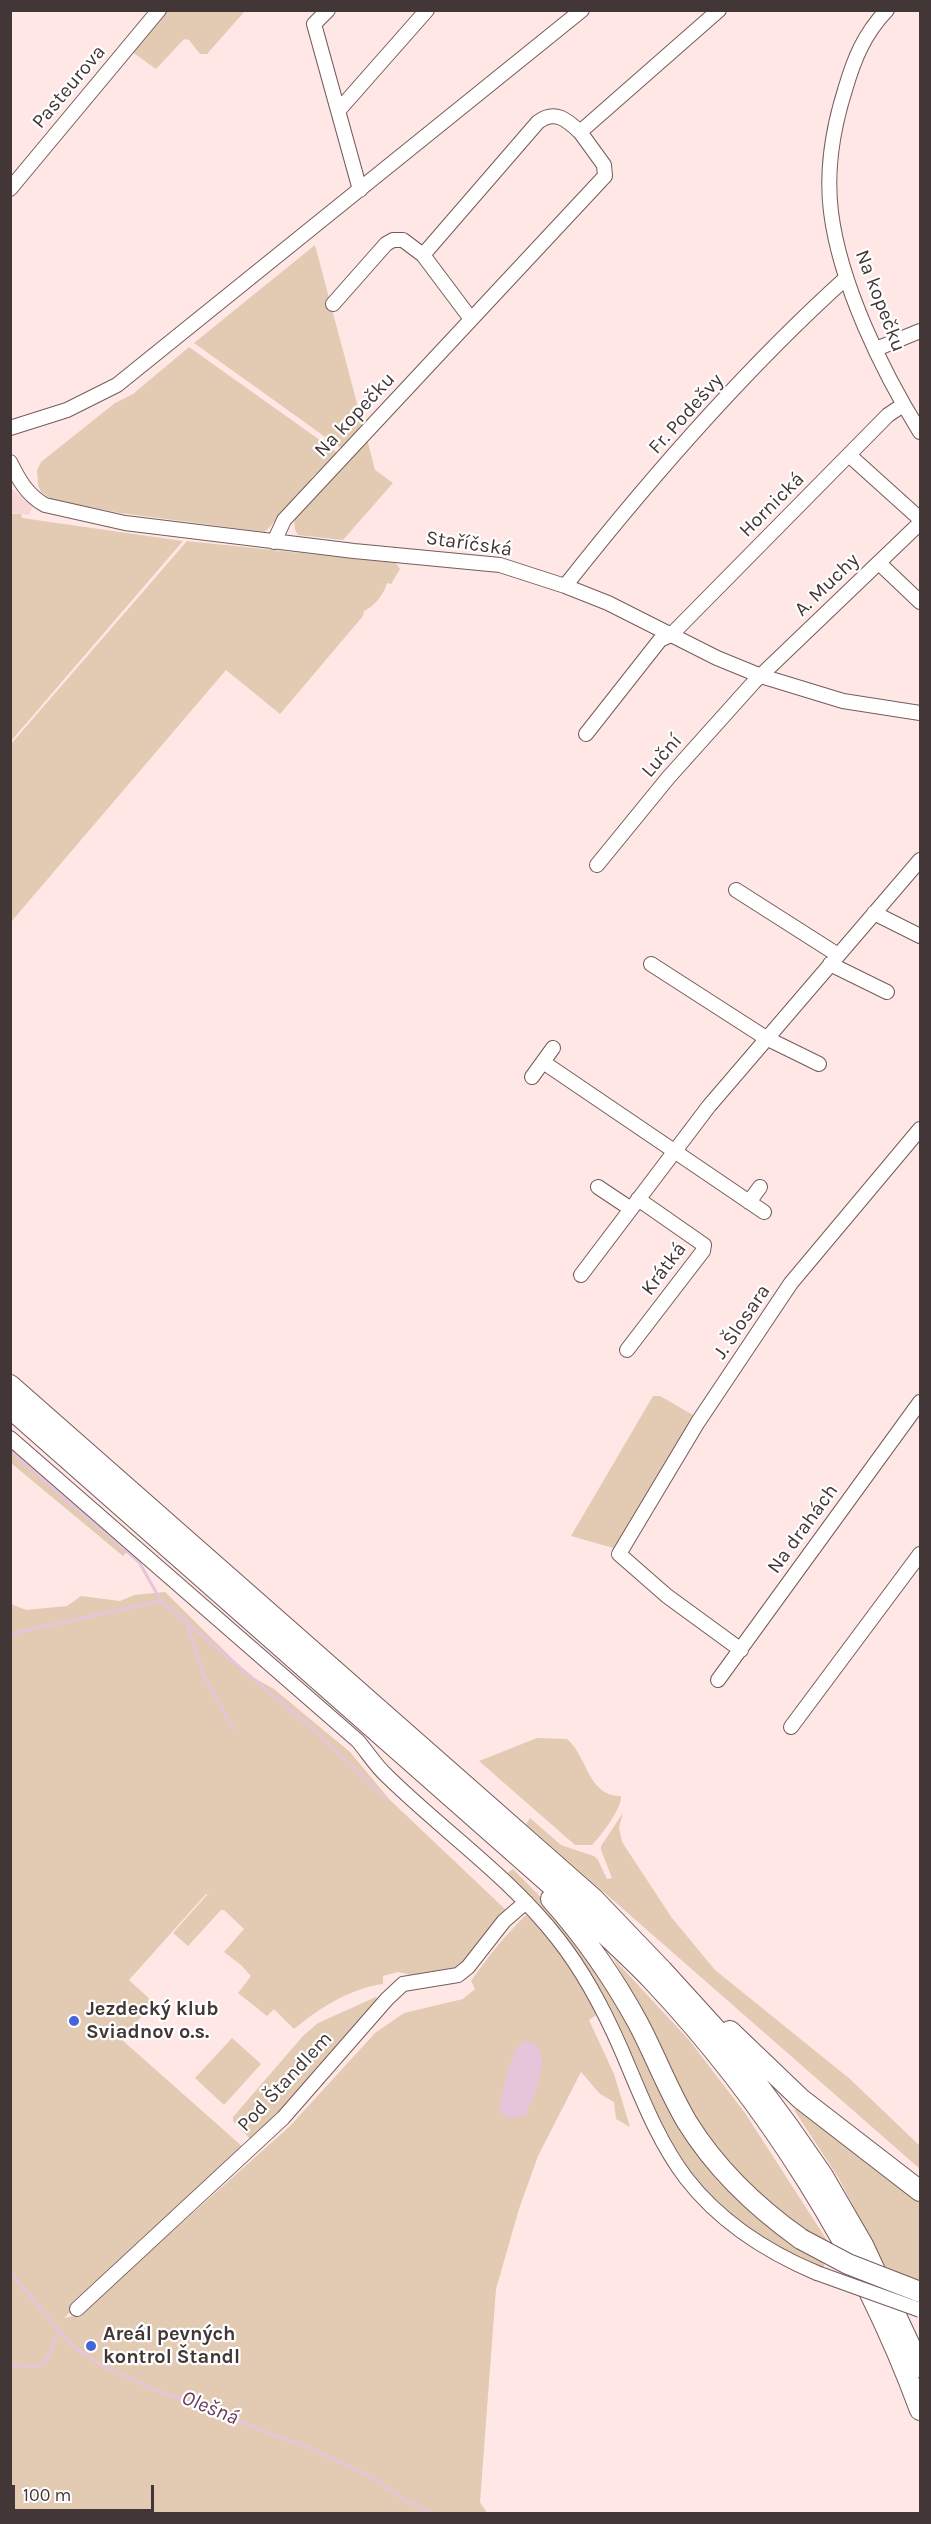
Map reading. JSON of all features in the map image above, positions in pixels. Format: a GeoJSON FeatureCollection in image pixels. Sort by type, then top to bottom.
{"type":"FeatureCollection","features":[{"type":"Feature","properties":{"kind":"highway"},"geometry":{"type":"LineString","coordinates":[[10,1385],[593,1898],[663,1970],[721,2035],[823,2176],[872,2263],[921,2367]]}},
{"type":"Feature","properties":{"kind":"highway"},"geometry":{"type":"LineString","coordinates":[[10,1408],[584,1914],[652,1980],[709,2044],[809,2185],[849,2253],[885,2324],[921,2410]]}},
{"type":"Feature","properties":{"kind":"highway"},"geometry":{"type":"LineString","coordinates":[[469,1813],[557,1906],[593,1951],[638,2024],[687,2121],[722,2169],[768,2215],[801,2239],[857,2268],[921,2292]]}},
{"type":"Feature","properties":{"kind":"highway"},"geometry":{"type":"LineString","coordinates":[[663,1970],[801,2099],[921,2191]]}},
{"type":"Feature","properties":{"kind":"street","name":"Pasteurova"},"geometry":{"type":"LineString","coordinates":[[10,189],[159,10]]}},
{"type":"Feature","properties":{"kind":"street"},"geometry":{"type":"LineString","coordinates":[[327,10],[314,24],[360,190]]}},
{"type":"Feature","properties":{"kind":"street"},"geometry":{"type":"LineString","coordinates":[[338,111],[427,10]]}},
{"type":"Feature","properties":{"kind":"street"},"geometry":{"type":"LineString","coordinates":[[10,428],[67,410],[117,385],[582,10]]}},
{"type":"Feature","properties":{"kind":"street"},"geometry":{"type":"LineString","coordinates":[[580,132],[719,10]]}},
{"type":"Feature","properties":{"kind":"street","name":"Na kopečku"},"geometry":{"type":"LineString","coordinates":[[887,10],[875,22],[855,54],[834,129],[831,211],[846,278],[903,405],[921,432]]}},
{"type":"Feature","properties":{"kind":"street","name":"Na kopečku"},"geometry":{"type":"LineString","coordinates":[[274,542],[284,520],[605,176],[604,165],[580,132],[558,116],[543,118],[423,255]]}},
{"type":"Feature","properties":{"kind":"street"},"geometry":{"type":"LineString","coordinates":[[333,304],[386,244],[393,240],[409,242],[423,255],[471,319]]}},
{"type":"Feature","properties":{"kind":"street","name":"Fr. Podešvy"},"geometry":{"type":"LineString","coordinates":[[565,586],[700,426],[792,327],[846,278]]}},
{"type":"Feature","properties":{"kind":"street"},"geometry":{"type":"LineString","coordinates":[[876,349],[921,331]]}},
{"type":"Feature","properties":{"kind":"street","name":"Hornická"},"geometry":{"type":"LineString","coordinates":[[586,734],[660,639],[671,635],[888,415],[903,405]]}},
{"type":"Feature","properties":{"kind":"street","name":"A. Muchy"},"geometry":{"type":"LineString","coordinates":[[761,676],[921,521],[849,455]]}},
{"type":"Feature","properties":{"kind":"street","name":"Staříčská"},"geometry":{"type":"LineString","coordinates":[[10,462],[25,489],[45,506],[125,523],[274,542],[500,565],[608,603],[717,658],[761,676],[843,701],[920,713]]}},
{"type":"Feature","properties":{"kind":"street"},"geometry":{"type":"LineString","coordinates":[[879,563],[921,602]]}},
{"type":"Feature","properties":{"kind":"street","name":"Luční"},"geometry":{"type":"LineString","coordinates":[[597,865],[668,778],[761,676]]}},
{"type":"Feature","properties":{"kind":"street"},"geometry":{"type":"LineString","coordinates":[[581,1275],[765,1038],[921,860]]}},
{"type":"Feature","properties":{"kind":"street"},"geometry":{"type":"LineString","coordinates":[[736,890],[834,960],[887,992]]}},
{"type":"Feature","properties":{"kind":"street"},"geometry":{"type":"LineString","coordinates":[[874,914],[921,936]]}},
{"type":"Feature","properties":{"kind":"street"},"geometry":{"type":"LineString","coordinates":[[651,964],[765,1038],[819,1065]]}},
{"type":"Feature","properties":{"kind":"street"},"geometry":{"type":"LineString","coordinates":[[532,1077],[554,1048]]}},
{"type":"Feature","properties":{"kind":"street"},"geometry":{"type":"LineString","coordinates":[[543,1062],[764,1212]]}},
{"type":"Feature","properties":{"kind":"street","name":"J. Šlosara"},"geometry":{"type":"LineString","coordinates":[[741,1650],[667,1596],[620,1554],[698,1422],[791,1283],[921,1130]]}},
{"type":"Feature","properties":{"kind":"street","name":"Krátká"},"geometry":{"type":"LineString","coordinates":[[598,1187],[635,1204],[704,1245],[703,1251],[627,1350]]}},
{"type":"Feature","properties":{"kind":"street"},"geometry":{"type":"LineString","coordinates":[[749,1202],[760,1187]]}},
{"type":"Feature","properties":{"kind":"street","name":"Na drahách"},"geometry":{"type":"LineString","coordinates":[[718,1680],[921,1402]]}},
{"type":"Feature","properties":{"kind":"street"},"geometry":{"type":"LineString","coordinates":[[10,1438],[358,1741],[385,1774],[526,1902],[557,1938],[589,1986],[616,2038],[653,2123],[687,2179],[709,2204],[748,2237],[780,2256],[817,2273],[921,2310]]}},
{"type":"Feature","properties":{"kind":"street"},"geometry":{"type":"LineString","coordinates":[[791,1727],[921,1554]]}},
{"type":"Feature","properties":{"kind":"street","name":"Pod Štandlem"},"geometry":{"type":"LineString","coordinates":[[77,2309],[283,2118],[387,1999],[403,1984],[458,1975],[468,1967],[504,1921],[526,1902]]}},
{"type":"Feature","properties":{"kind":"shaded area"},"geometry":{"type":"Polygon","coordinates":[[[166,11],[245,11],[207,54],[200,54],[189,40],[184,39],[156,69],[131,51],[166,11]]]}},
{"type":"Feature","properties":{"kind":"shaded area"},"geometry":{"type":"Polygon","coordinates":[[[315,245],[363,426],[342,449],[194,343],[315,245]]]}},
{"type":"Feature","properties":{"kind":"shaded area"},"geometry":{"type":"Polygon","coordinates":[[[189,347],[338,453],[311,478],[313,480],[265,532],[120,513],[53,500],[41,492],[37,470],[41,462],[115,403],[133,394],[189,347]]]}},
{"type":"Feature","properties":{"kind":"shaded area"},"geometry":{"type":"Polygon","coordinates":[[[367,439],[375,470],[393,483],[343,540],[298,535],[294,524],[298,514],[367,439]]]}},
{"type":"Feature","properties":{"kind":"shaded area"},"geometry":{"type":"Polygon","coordinates":[[[10,487],[33,506],[29,515],[11,513],[10,487]]]}},
{"type":"Feature","properties":{"kind":"shaded area"},"geometry":{"type":"Polygon","coordinates":[[[11,514],[21,514],[22,518],[183,541],[11,741],[11,514]]]}},
{"type":"Feature","properties":{"kind":"shaded area"},"geometry":{"type":"Polygon","coordinates":[[[187,541],[396,563],[400,569],[391,584],[387,583],[378,600],[364,611],[363,616],[280,714],[226,670],[11,922],[11,744],[187,541]]]}},
{"type":"Feature","properties":{"kind":"shaded area"},"geometry":{"type":"Polygon","coordinates":[[[653,1396],[660,1396],[693,1415],[695,1421],[617,1549],[571,1536],[653,1396]]]}},
{"type":"Feature","properties":{"kind":"shaded area"},"geometry":{"type":"Polygon","coordinates":[[[10,1444],[130,1548],[123,1556],[11,1463],[10,1444]]]}},
{"type":"Feature","properties":{"kind":"shaded area"},"geometry":{"type":"Polygon","coordinates":[[[165,1592],[249,1675],[274,1689],[350,1752],[390,1800],[506,1910],[466,1964],[456,1972],[416,1976],[398,1972],[383,1976],[383,1984],[359,1990],[336,2000],[294,2029],[274,2009],[267,2016],[238,1993],[251,1976],[224,1952],[244,1929],[224,1910],[221,1910],[188,1946],[173,1933],[207,1895],[212,1897],[206,1894],[129,1980],[154,2003],[121,2039],[244,2148],[64,2318],[79,2315],[290,2126],[375,2033],[404,2013],[463,1999],[475,1989],[471,1981],[497,1946],[526,1915],[537,1923],[557,1945],[599,2013],[589,2020],[614,2074],[630,2127],[616,2119],[614,2102],[600,2094],[581,2072],[538,2156],[519,2209],[496,2289],[480,2502],[487,2513],[11,2514],[11,1604],[26,1610],[67,1606],[81,1596],[120,1601],[134,1595],[165,1592]]]}},
{"type":"Feature","properties":{"kind":"shaded area"},"geometry":{"type":"Polygon","coordinates":[[[537,1738],[567,1739],[580,1756],[595,1783],[610,1795],[621,1796],[615,1814],[592,1845],[575,1845],[479,1761],[537,1738]]]}},
{"type":"Feature","properties":{"kind":"shaded area"},"geometry":{"type":"Polygon","coordinates":[[[623,1813],[619,1827],[622,1842],[672,1918],[715,1970],[850,2079],[920,2146],[920,2169],[526,1824],[530,1818],[561,1845],[594,1856],[607,1879],[612,1878],[601,1846],[623,1813]]]}},
{"type":"Feature","properties":{"kind":"shaded area"},"geometry":{"type":"Polygon","coordinates":[[[513,1869],[562,1919],[591,1958],[706,2162],[737,2200],[791,2242],[825,2262],[823,2270],[781,2250],[742,2225],[707,2193],[692,2175],[661,2124],[608,2001],[570,1942],[540,1906],[507,1873],[513,1869]]]}},
{"type":"Feature","properties":{"kind":"shaded area"},"geometry":{"type":"Polygon","coordinates":[[[613,1958],[689,2040],[745,2113],[832,2248],[774,2210],[714,2150],[669,2074],[634,1996],[613,1958]]]}},
{"type":"Feature","properties":{"kind":"shaded area"},"geometry":{"type":"Polygon","coordinates":[[[376,1997],[378,2001],[252,2141],[233,2121],[233,2117],[303,2036],[318,2023],[376,1997]]]}},
{"type":"Feature","properties":{"kind":"shaded area"},"geometry":{"type":"Polygon","coordinates":[[[232,2038],[261,2064],[224,2105],[195,2078],[232,2038]]]}},
{"type":"Feature","properties":{"kind":"shaded area"},"geometry":{"type":"Polygon","coordinates":[[[524,2041],[534,2044],[540,2051],[541,2073],[525,2116],[508,2119],[499,2108],[514,2053],[524,2041]]]}},
{"type":"Feature","properties":{"kind":"shaded area"},"geometry":{"type":"Polygon","coordinates":[[[796,2109],[920,2201],[920,2283],[888,2272],[838,2177],[794,2110],[796,2109]]]}},
{"type":"Feature","properties":{"kind":"waterway"},"geometry":{"type":"LineString","coordinates":[[10,1451],[139,1562],[161,1601],[313,1729],[386,1799]]}},
{"type":"Feature","properties":{"kind":"waterway"},"geometry":{"type":"LineString","coordinates":[[10,1634],[161,1601]]}},
{"type":"Feature","properties":{"kind":"waterway"},"geometry":{"type":"LineString","coordinates":[[187,1624],[203,1673],[233,1729]]}},
{"type":"Feature","properties":{"kind":"waterway","name":"Olešná"},"geometry":{"type":"LineString","coordinates":[[10,2272],[72,2346],[99,2364],[153,2389],[311,2449],[368,2475],[408,2502],[433,2514]]}},
{"type":"Feature","properties":{"kind":"waterway"},"geometry":{"type":"LineString","coordinates":[[10,2370],[17,2365],[29,2367],[45,2363],[59,2331]]}},
{"type":"Feature","properties":{"kind":"place","name":"Jezdecký klub Sviadnov o.s."},"geometry":{"type":"Point","coordinates":[74,2021]}},
{"type":"Feature","properties":{"kind":"place","name":"Areál pevných kontrol Štandl"},"geometry":{"type":"Point","coordinates":[91,2346]}}]}
